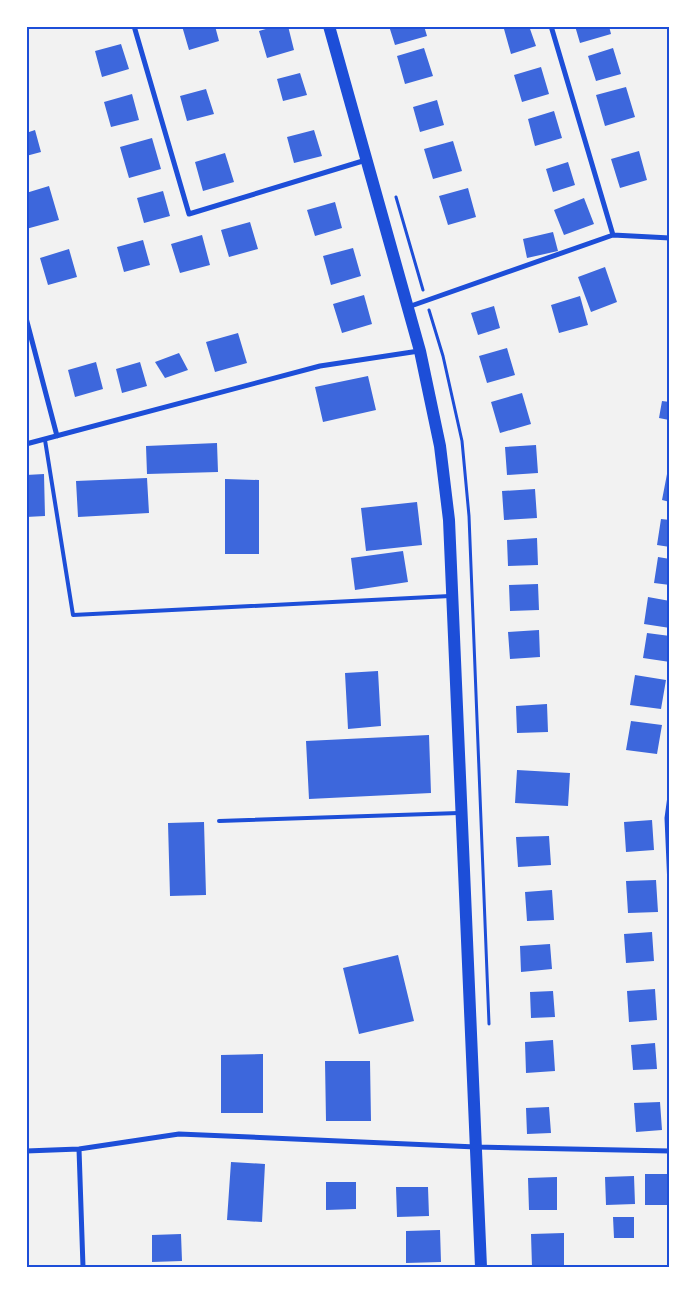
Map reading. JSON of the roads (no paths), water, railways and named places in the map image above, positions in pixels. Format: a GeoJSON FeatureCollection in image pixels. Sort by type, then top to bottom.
{"type":"FeatureCollection","features":[{"type":"Feature","properties":{"kind":"main road"},"geometry":{"type":"LineString","coordinates":[[329,26],[420,351],[440,446],[449,520],[481,1267]]}},
{"type":"Feature","properties":{"kind":"street"},"geometry":{"type":"LineString","coordinates":[[134,26],[189,214],[366,160]]}},
{"type":"Feature","properties":{"kind":"street"},"geometry":{"type":"LineString","coordinates":[[551,26],[613,235]]}},
{"type":"Feature","properties":{"kind":"street"},"geometry":{"type":"LineString","coordinates":[[407,307],[613,235],[670,238]]}},
{"type":"Feature","properties":{"kind":"street"},"geometry":{"type":"LineString","coordinates":[[26,318],[57,436]]}},
{"type":"Feature","properties":{"kind":"street"},"geometry":{"type":"LineString","coordinates":[[26,444],[320,366],[420,351]]}},
{"type":"Feature","properties":{"kind":"street"},"geometry":{"type":"LineString","coordinates":[[670,796],[667,818],[670,886]]}},
{"type":"Feature","properties":{"kind":"street"},"geometry":{"type":"LineString","coordinates":[[26,1152],[79,1150],[179,1134],[476,1147],[670,1152]]}},
{"type":"Feature","properties":{"kind":"street"},"geometry":{"type":"LineString","coordinates":[[79,1150],[83,1267]]}},
{"type":"Feature","properties":{"kind":"lane"},"geometry":{"type":"LineString","coordinates":[[45,440],[74,615],[452,596]]}},
{"type":"Feature","properties":{"kind":"lane"},"geometry":{"type":"LineString","coordinates":[[219,821],[462,813]]}}]}
